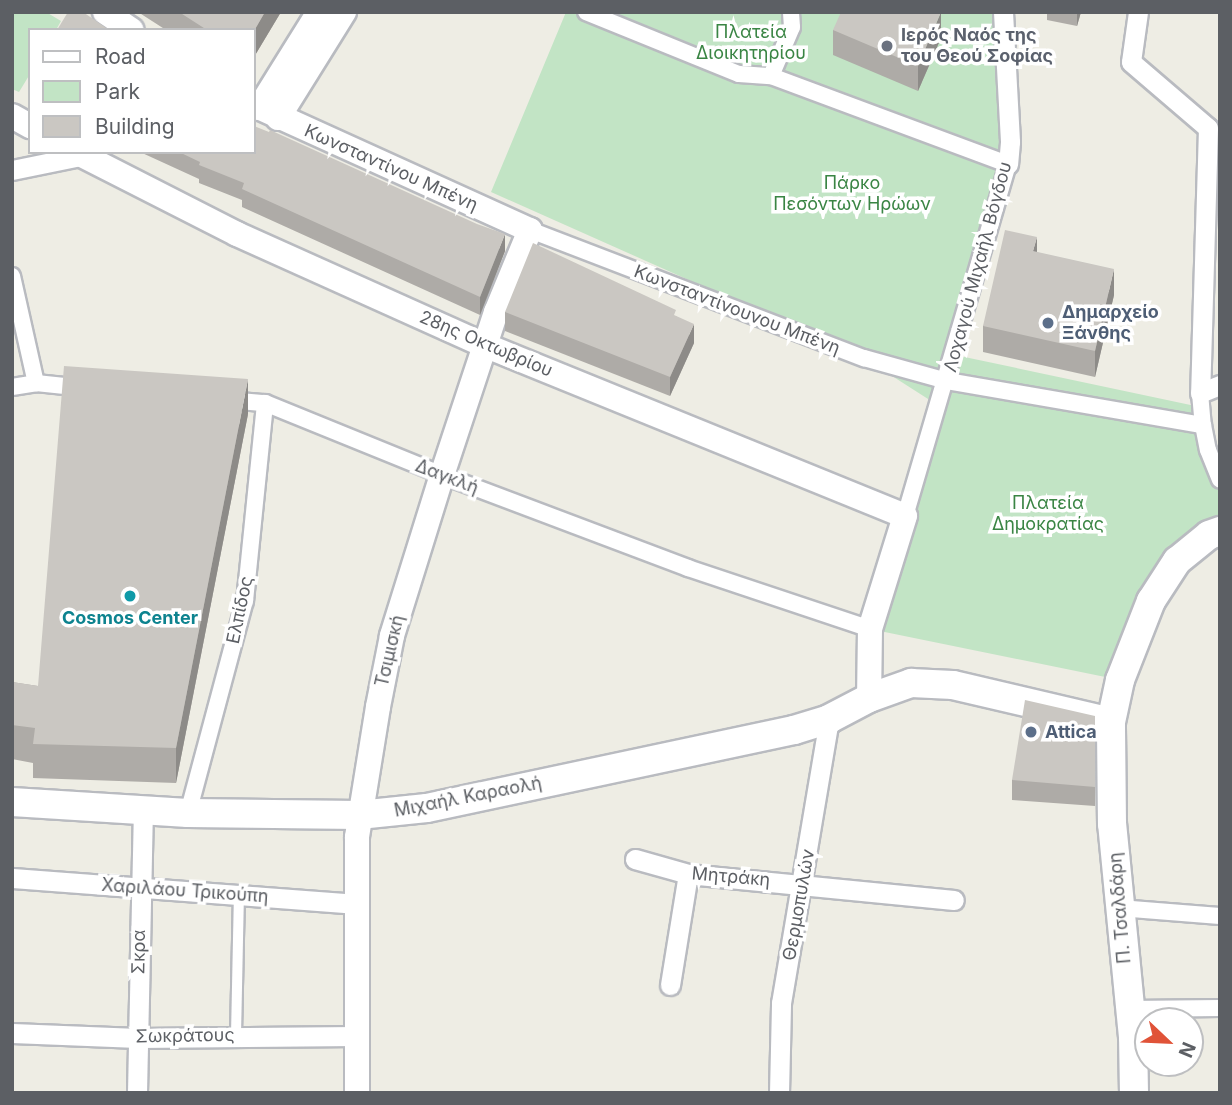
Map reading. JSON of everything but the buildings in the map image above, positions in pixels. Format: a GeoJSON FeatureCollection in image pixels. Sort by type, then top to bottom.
{"type":"FeatureCollection","features":[{"type":"Feature","properties":{"kind":"main road","name":"Π. Τσαλδάρη"},"geometry":{"type":"LineString","coordinates":[[1133,1093],[1130,1009],[1112,824],[1111,722],[1120,680],[1151,601],[1177,561],[1209,535],[1220,531]]}},
{"type":"Feature","properties":{"kind":"main road","name":"Μιχαήλ Καραολή"},"geometry":{"type":"LineString","coordinates":[[12,802],[188,813],[359,815],[427,808],[759,739],[829,719],[869,698],[911,683],[953,685],[1111,722]]}},
{"type":"Feature","properties":{"kind":"street"},"geometry":{"type":"LineString","coordinates":[[106,12],[129,28]]}},
{"type":"Feature","properties":{"kind":"street"},"geometry":{"type":"LineString","coordinates":[[264,110],[319,12]]}},
{"type":"Feature","properties":{"kind":"street"},"geometry":{"type":"LineString","coordinates":[[264,110],[344,12]]}},
{"type":"Feature","properties":{"kind":"street"},"geometry":{"type":"LineString","coordinates":[[586,12],[739,74],[771,76],[1008,164]]}},
{"type":"Feature","properties":{"kind":"street"},"geometry":{"type":"LineString","coordinates":[[771,76],[792,27],[792,12]]}},
{"type":"Feature","properties":{"kind":"street","name":"Λοχαγού Μιχαήλ Βόγδου"},"geometry":{"type":"LineString","coordinates":[[905,516],[947,381],[1008,164],[1010,142],[1003,12]]}},
{"type":"Feature","properties":{"kind":"street"},"geometry":{"type":"LineString","coordinates":[[1138,12],[1131,62],[1208,128],[1200,393],[1208,450],[1220,480]]}},
{"type":"Feature","properties":{"kind":"street","name":"Κωνσταντίνου Μπένη"},"geometry":{"type":"LineString","coordinates":[[264,110],[530,230]]}},
{"type":"Feature","properties":{"kind":"street"},"geometry":{"type":"LineString","coordinates":[[12,116],[28,125]]}},
{"type":"Feature","properties":{"kind":"street"},"geometry":{"type":"LineString","coordinates":[[12,170],[79,154]]}},
{"type":"Feature","properties":{"kind":"street","name":"28ης Οκτωβρίου"},"geometry":{"type":"LineString","coordinates":[[79,154],[236,234],[484,345],[905,516]]}},
{"type":"Feature","properties":{"kind":"street","name":"Τσιμισκή"},"geometry":{"type":"LineString","coordinates":[[357,1093],[359,815],[392,636],[484,345],[530,230]]}},
{"type":"Feature","properties":{"kind":"street","name":"Κωνσταντίνουνου Μπένη"},"geometry":{"type":"LineString","coordinates":[[530,230],[864,358],[947,381],[1203,425]]}},
{"type":"Feature","properties":{"kind":"street"},"geometry":{"type":"LineString","coordinates":[[12,276],[36,383]]}},
{"type":"Feature","properties":{"kind":"street"},"geometry":{"type":"LineString","coordinates":[[12,387],[36,383],[104,389]]}},
{"type":"Feature","properties":{"kind":"street"},"geometry":{"type":"LineString","coordinates":[[1200,393],[1220,385]]}},
{"type":"Feature","properties":{"kind":"street","name":"Δαγκλή"},"geometry":{"type":"LineString","coordinates":[[211,399],[265,403],[442,475],[688,568],[870,629]]}},
{"type":"Feature","properties":{"kind":"street","name":"Ελπίδος"},"geometry":{"type":"LineString","coordinates":[[188,813],[245,601],[265,403]]}},
{"type":"Feature","properties":{"kind":"street"},"geometry":{"type":"LineString","coordinates":[[869,698],[870,629],[905,516]]}},
{"type":"Feature","properties":{"kind":"street","name":"Θερμοπυλών"},"geometry":{"type":"LineString","coordinates":[[779,1093],[781,1003],[829,719]]}},
{"type":"Feature","properties":{"kind":"street","name":"Σκρα"},"geometry":{"type":"LineString","coordinates":[[137,1093],[143,811]]}},
{"type":"Feature","properties":{"kind":"street","name":"Μητράκη"},"geometry":{"type":"LineString","coordinates":[[635,859],[688,874],[803,883],[954,900]]}},
{"type":"Feature","properties":{"kind":"street"},"geometry":{"type":"LineString","coordinates":[[670,985],[688,874]]}},
{"type":"Feature","properties":{"kind":"street","name":"Χαριλάου Τρικούπη"},"geometry":{"type":"LineString","coordinates":[[12,878],[358,904]]}},
{"type":"Feature","properties":{"kind":"street"},"geometry":{"type":"LineString","coordinates":[[1119,908],[1220,916]]}},
{"type":"Feature","properties":{"kind":"street"},"geometry":{"type":"LineString","coordinates":[[1130,1009],[1220,1008]]}},
{"type":"Feature","properties":{"kind":"street","name":"Σωκράτους"},"geometry":{"type":"LineString","coordinates":[[12,1033],[138,1038],[236,1035],[358,1037]]}},
{"type":"Feature","properties":{"kind":"lane"},"geometry":{"type":"LineString","coordinates":[[236,1035],[239,895]]}},
{"type":"Feature","properties":{"kind":"green space"},"geometry":{"type":"Polygon","coordinates":[[[12,12],[46,12],[61,21],[57,28],[28,28],[28,77],[19,92],[12,89],[12,12]]]}},
{"type":"Feature","properties":{"kind":"green space"},"geometry":{"type":"Polygon","coordinates":[[[566,12],[1002,12],[1008,164],[955,355],[1200,407],[1220,480],[1220,535],[1177,561],[1120,680],[870,629],[939,406],[864,358],[491,192],[566,12]]]}},
{"type":"Feature","properties":{"kind":"place","name":"Ιερός Ναός της του Θεού Σοφίας"},"geometry":{"type":"Point","coordinates":[887,46]}},
{"type":"Feature","properties":{"kind":"place","name":"Δημαρχείο Ξάνθης"},"geometry":{"type":"Point","coordinates":[1048,323]}},
{"type":"Feature","properties":{"kind":"place","name":"Cosmos Center"},"geometry":{"type":"Point","coordinates":[130,596]}},
{"type":"Feature","properties":{"kind":"place","name":"Attica"},"geometry":{"type":"Point","coordinates":[1031,732]}},
{"type":"Feature","properties":{"kind":"park label","name":"Πλατεία Διοικητηρίου"},"geometry":{"type":"Point","coordinates":[751,43]}},
{"type":"Feature","properties":{"kind":"park label","name":"Πάρκο Πεσόντων Ηρώων"},"geometry":{"type":"Point","coordinates":[852,194]}},
{"type":"Feature","properties":{"kind":"park label","name":"Πλατεία Δημοκρατίας"},"geometry":{"type":"Point","coordinates":[1048,514]}}]}
